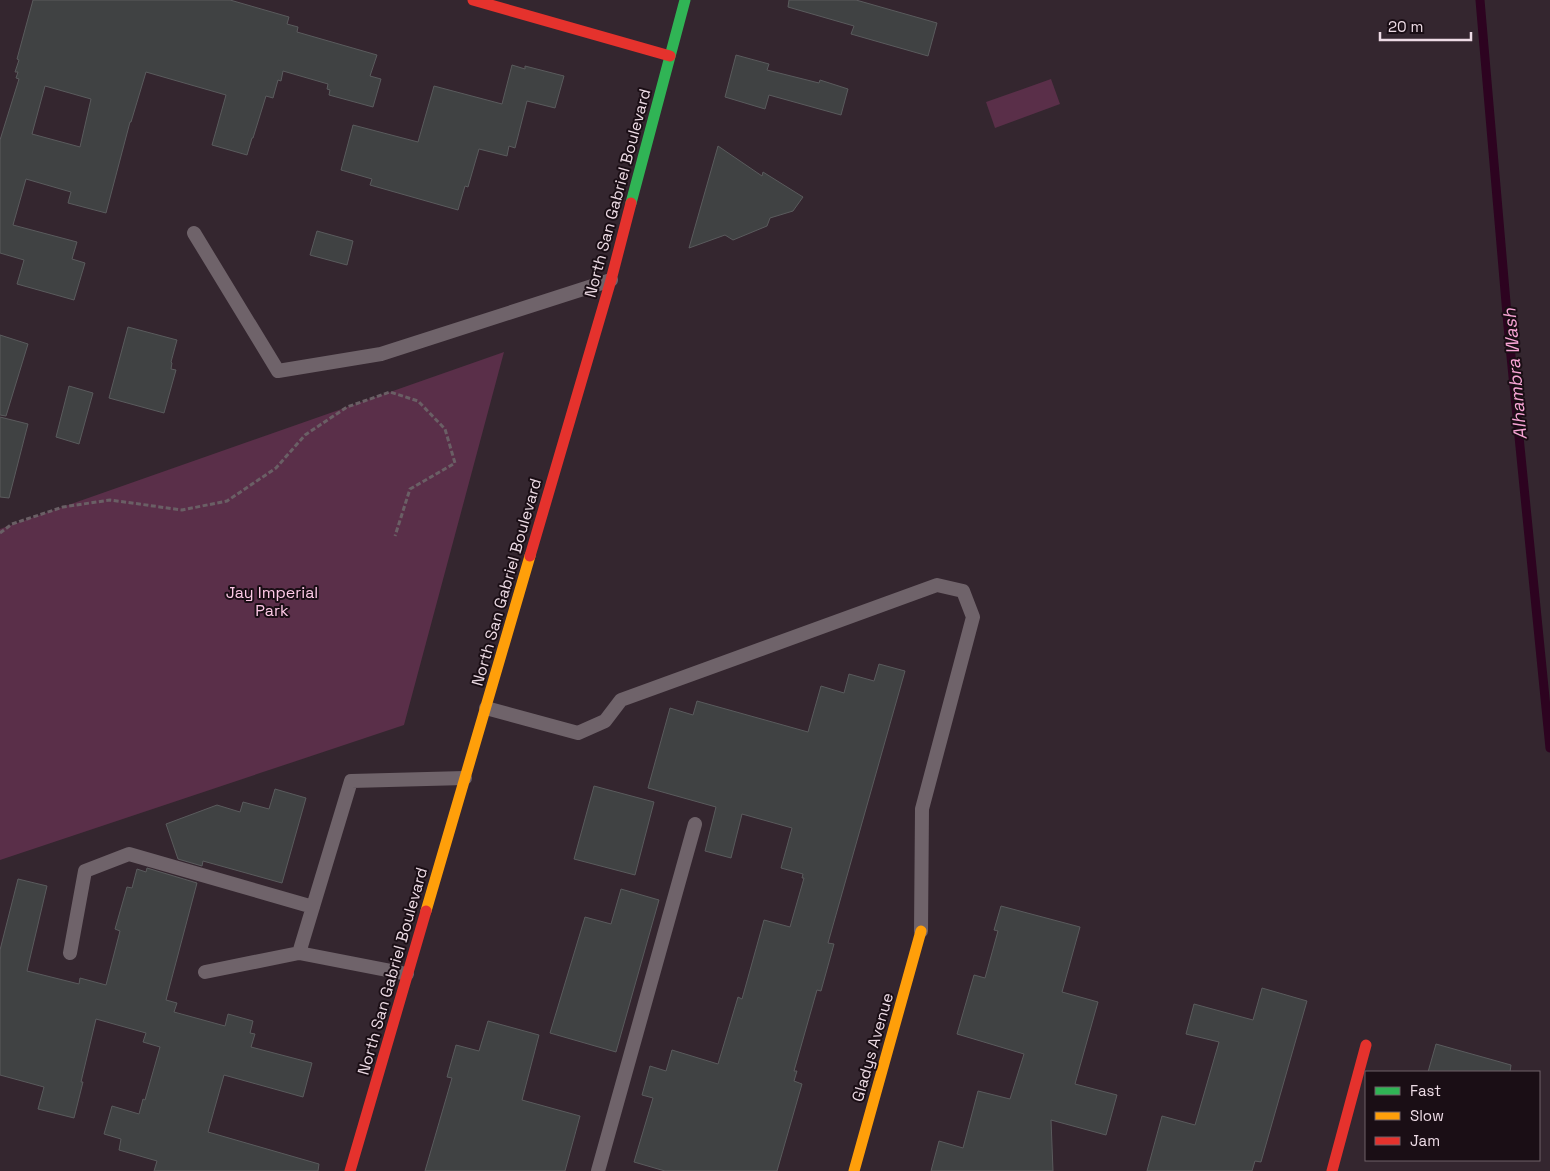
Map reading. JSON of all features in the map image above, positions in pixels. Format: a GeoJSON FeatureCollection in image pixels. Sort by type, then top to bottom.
{"type":"FeatureCollection","features":[{"type":"Feature","properties":{"kind":"main road"},"geometry":{"type":"LineString","coordinates":[[473,0],[670,56]]}},
{"type":"Feature","properties":{"kind":"main road","name":"North San Gabriel Boulevard"},"geometry":{"type":"LineString","coordinates":[[350,1171],[611,280],[685,0]]}},
{"type":"Feature","properties":{"kind":"main road","name":"Gladys Avenue"},"geometry":{"type":"LineString","coordinates":[[854,1171],[921,931]]}},
{"type":"Feature","properties":{"kind":"main road"},"geometry":{"type":"LineString","coordinates":[[1332,1171],[1366,1045]]}},
{"type":"Feature","properties":{"kind":"lane"},"geometry":{"type":"LineString","coordinates":[[194,233],[278,371],[381,354],[611,280]]}},
{"type":"Feature","properties":{"kind":"lane"},"geometry":{"type":"LineString","coordinates":[[486,708],[578,733],[605,721],[621,700],[937,585],[963,591],[973,617],[922,809],[921,931]]}},
{"type":"Feature","properties":{"kind":"lane"},"geometry":{"type":"LineString","coordinates":[[299,953],[351,781],[465,778]]}},
{"type":"Feature","properties":{"kind":"lane"},"geometry":{"type":"LineString","coordinates":[[598,1171],[695,824]]}},
{"type":"Feature","properties":{"kind":"lane"},"geometry":{"type":"LineString","coordinates":[[70,953],[85,871],[129,854],[313,907]]}},
{"type":"Feature","properties":{"kind":"lane"},"geometry":{"type":"LineString","coordinates":[[205,972],[299,953],[407,974]]}},
{"type":"Feature","properties":{"kind":"path"},"geometry":{"type":"LineString","coordinates":[[0,534],[12,524],[63,507],[100,501],[110,500],[182,510],[227,501],[276,468],[305,435],[346,407],[390,392],[418,402],[445,429],[455,463],[410,489],[395,536]]}},
{"type":"Feature","properties":{"kind":"green space"},"geometry":{"type":"Polygon","coordinates":[[[1051,79],[1060,104],[995,128],[986,102],[1051,79]]]}},
{"type":"Feature","properties":{"kind":"green space","name":"Jay Imperial Park"},"geometry":{"type":"Polygon","coordinates":[[[504,352],[404,725],[0,860],[0,529],[504,352]]]}},
{"type":"Feature","properties":{"kind":"building"},"geometry":{"type":"Polygon","coordinates":[[[33,0],[230,0],[289,17],[287,24],[298,27],[297,32],[377,55],[370,76],[381,79],[373,107],[329,95],[328,84],[283,71],[281,81],[278,80],[273,98],[266,96],[247,155],[212,145],[226,95],[146,72],[130,122],[106,213],[68,203],[71,192],[26,179],[13,225],[77,242],[72,259],[85,263],[74,300],[17,284],[24,260],[0,253],[0,140],[19,79],[16,78],[18,72],[15,72],[19,60],[17,59],[33,0]],[[45,86],[32,134],[80,147],[91,99],[45,86]]]}},
{"type":"Feature","properties":{"kind":"building"},"geometry":{"type":"Polygon","coordinates":[[[789,0],[856,0],[937,23],[928,56],[851,34],[854,26],[788,7],[789,0]]]}},
{"type":"Feature","properties":{"kind":"building"},"geometry":{"type":"Polygon","coordinates":[[[736,55],[769,64],[767,70],[819,83],[820,80],[848,89],[841,115],[769,95],[765,109],[725,97],[736,55]]]}},
{"type":"Feature","properties":{"kind":"building"},"geometry":{"type":"Polygon","coordinates":[[[512,65],[525,69],[525,66],[564,76],[555,108],[527,101],[515,148],[509,146],[507,156],[479,149],[468,187],[465,186],[458,210],[370,185],[372,179],[341,170],[353,125],[418,142],[434,86],[502,104],[512,65]]]}},
{"type":"Feature","properties":{"kind":"building"},"geometry":{"type":"Polygon","coordinates":[[[718,146],[762,176],[763,172],[803,197],[793,211],[770,218],[767,226],[733,240],[725,235],[689,248],[718,146]]]}},
{"type":"Feature","properties":{"kind":"building"},"geometry":{"type":"Polygon","coordinates":[[[317,231],[353,241],[347,265],[310,255],[317,231]]]}},
{"type":"Feature","properties":{"kind":"building"},"geometry":{"type":"Polygon","coordinates":[[[128,327],[177,340],[171,362],[171,369],[176,370],[164,413],[109,398],[128,327]]]}},
{"type":"Feature","properties":{"kind":"building"},"geometry":{"type":"Polygon","coordinates":[[[0,335],[28,344],[6,416],[0,415],[0,335]]]}},
{"type":"Feature","properties":{"kind":"building"},"geometry":{"type":"Polygon","coordinates":[[[69,386],[93,393],[79,444],[56,437],[69,386]]]}},
{"type":"Feature","properties":{"kind":"building"},"geometry":{"type":"Polygon","coordinates":[[[0,417],[28,424],[9,498],[0,497],[0,417]]]}},
{"type":"Feature","properties":{"kind":"building"},"geometry":{"type":"Polygon","coordinates":[[[879,664],[905,671],[828,943],[834,944],[821,991],[817,990],[794,1071],[797,1071],[794,1081],[802,1084],[777,1171],[665,1171],[634,1162],[653,1098],[642,1095],[650,1066],[666,1071],[672,1050],[718,1064],[738,997],[742,999],[764,920],[790,927],[804,878],[802,878],[803,874],[781,868],[792,828],[742,814],[731,858],[705,851],[716,807],[648,788],[670,708],[693,715],[697,701],[808,732],[821,686],[844,693],[849,674],[874,681],[879,664]]]}},
{"type":"Feature","properties":{"kind":"building"},"geometry":{"type":"Polygon","coordinates":[[[594,786],[654,802],[635,875],[574,859],[594,786]]]}},
{"type":"Feature","properties":{"kind":"building"},"geometry":{"type":"Polygon","coordinates":[[[275,789],[306,798],[282,883],[203,861],[202,866],[178,859],[166,824],[217,805],[240,812],[243,802],[269,809],[275,789]]]}},
{"type":"Feature","properties":{"kind":"building"},"geometry":{"type":"Polygon","coordinates":[[[147,868],[197,883],[166,1000],[177,1003],[174,1012],[225,1026],[228,1014],[253,1021],[250,1033],[255,1034],[251,1047],[312,1063],[303,1097],[224,1075],[208,1132],[319,1164],[318,1171],[154,1171],[157,1161],[119,1150],[121,1139],[104,1134],[112,1106],[139,1114],[143,1099],[145,1100],[160,1047],[143,1042],[146,1033],[96,1019],[74,1118],[38,1109],[44,1087],[0,1075],[0,950],[18,879],[47,886],[27,971],[79,984],[80,978],[106,985],[120,931],[115,929],[127,887],[132,888],[137,869],[146,872],[147,868]]]}},
{"type":"Feature","properties":{"kind":"building"},"geometry":{"type":"Polygon","coordinates":[[[621,889],[659,900],[616,1052],[550,1033],[585,917],[611,924],[621,889]]]}},
{"type":"Feature","properties":{"kind":"building"},"geometry":{"type":"Polygon","coordinates":[[[1001,906],[1080,927],[1062,992],[1098,1002],[1075,1084],[1117,1095],[1106,1135],[1051,1120],[1053,1171],[931,1171],[939,1141],[963,1148],[978,1091],[1010,1099],[1024,1054],[957,1034],[974,975],[985,978],[998,931],[994,930],[1001,906]]]}},
{"type":"Feature","properties":{"kind":"building"},"geometry":{"type":"Polygon","coordinates":[[[1262,988],[1307,1001],[1261,1162],[1255,1161],[1252,1171],[1147,1171],[1162,1116],[1195,1125],[1219,1042],[1186,1034],[1194,1004],[1253,1020],[1262,988]]]}},
{"type":"Feature","properties":{"kind":"building"},"geometry":{"type":"Polygon","coordinates":[[[488,1021],[539,1035],[522,1100],[580,1116],[565,1171],[425,1171],[452,1078],[447,1077],[456,1045],[479,1051],[488,1021]]]}},
{"type":"Feature","properties":{"kind":"building"},"geometry":{"type":"Polygon","coordinates":[[[1436,1044],[1511,1065],[1510,1071],[1428,1071],[1436,1044]]]}},
{"type":"Feature","properties":{"kind":"waterway","name":"Alhambra Wash"},"geometry":{"type":"LineString","coordinates":[[1480,0],[1508,326],[1550,748]]}},
{"type":"Feature","properties":{"kind":"traffic: fast"},"geometry":{"type":"LineString","coordinates":[[631,203],[685,0]]}},
{"type":"Feature","properties":{"kind":"traffic: slow"},"geometry":{"type":"LineString","coordinates":[[426,911],[530,556]]}},
{"type":"Feature","properties":{"kind":"traffic: slow"},"geometry":{"type":"LineString","coordinates":[[854,1171],[921,931]]}},
{"type":"Feature","properties":{"kind":"traffic: jam"},"geometry":{"type":"LineString","coordinates":[[473,0],[670,56]]}},
{"type":"Feature","properties":{"kind":"traffic: jam"},"geometry":{"type":"LineString","coordinates":[[530,556],[611,280],[631,203]]}},
{"type":"Feature","properties":{"kind":"traffic: jam"},"geometry":{"type":"LineString","coordinates":[[350,1171],[426,911]]}},
{"type":"Feature","properties":{"kind":"traffic: jam"},"geometry":{"type":"LineString","coordinates":[[1332,1171],[1366,1045]]}}]}
